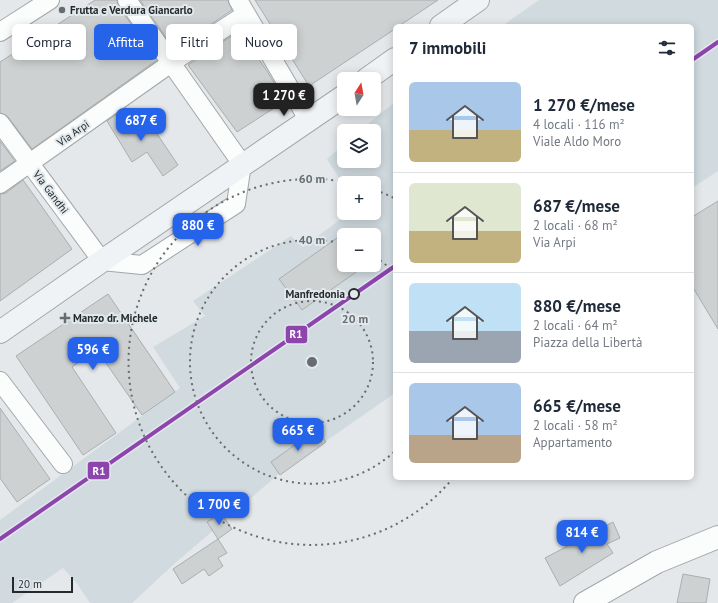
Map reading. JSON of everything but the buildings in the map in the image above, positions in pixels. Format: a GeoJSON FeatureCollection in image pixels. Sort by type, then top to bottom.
{"type":"FeatureCollection","features":[{"type":"Feature","properties":{"kind":"main road"},"geometry":{"type":"LineString","coordinates":[[444,24],[478,0]]}},
{"type":"Feature","properties":{"kind":"main road"},"geometry":{"type":"LineString","coordinates":[[377,72],[393,60]]}},
{"type":"Feature","properties":{"kind":"main road"},"geometry":{"type":"LineString","coordinates":[[0,332],[242,164],[337,101]]}},
{"type":"Feature","properties":{"kind":"street"},"geometry":{"type":"LineString","coordinates":[[0,32],[50,0]]}},
{"type":"Feature","properties":{"kind":"street"},"geometry":{"type":"LineString","coordinates":[[102,261],[142,265],[236,204],[242,164],[127,0]]}},
{"type":"Feature","properties":{"kind":"street"},"geometry":{"type":"LineString","coordinates":[[242,7],[309,121]]}},
{"type":"Feature","properties":{"kind":"street","name":"Via Arpi"},"geometry":{"type":"LineString","coordinates":[[0,184],[172,63],[242,7]]}},
{"type":"Feature","properties":{"kind":"street","name":"Via Gandhi"},"geometry":{"type":"LineString","coordinates":[[0,123],[102,261]]}},
{"type":"Feature","properties":{"kind":"street"},"geometry":{"type":"LineString","coordinates":[[0,381],[63,464]]}},
{"type":"Feature","properties":{"kind":"street"},"geometry":{"type":"LineString","coordinates":[[588,602],[657,562],[718,537]]}},
{"type":"Feature","properties":{"kind":"shaded area"},"geometry":{"type":"Polygon","coordinates":[[[539,0],[718,0],[718,171],[694,187],[694,24],[505,24],[539,0]]]}},
{"type":"Feature","properties":{"kind":"shaded area"},"geometry":{"type":"Polygon","coordinates":[[[393,104],[393,394],[280,473],[173,565],[132,603],[90,603],[78,585],[63,568],[12,603],[0,603],[0,520],[180,388],[153,347],[205,316],[193,301],[291,236],[303,247],[340,220],[381,220],[381,176],[338,176],[327,159],[337,150],[337,168],[381,168],[381,124],[368,124],[378,116],[381,116],[381,113],[393,104]]]}},
{"type":"Feature","properties":{"kind":"railway"},"geometry":{"type":"LineString","coordinates":[[694,59],[718,42]]}},
{"type":"Feature","properties":{"kind":"railway"},"geometry":{"type":"LineString","coordinates":[[341,304],[393,267]]}},
{"type":"Feature","properties":{"kind":"transit line","name":"R1"},"geometry":{"type":"LineString","coordinates":[[694,59],[718,42]]}},
{"type":"Feature","properties":{"kind":"transit line","name":"R1"},"geometry":{"type":"LineString","coordinates":[[0,539],[393,267]]}},
{"type":"Feature","properties":{"kind":"place","name":"Frutta e Verdura Giancarlo"},"geometry":{"type":"Point","coordinates":[62,10]}},
{"type":"Feature","properties":{"kind":"place","name":"Manfredonia"},"geometry":{"type":"Point","coordinates":[354,294]}},
{"type":"Feature","properties":{"kind":"place","name":"Manzo dr. Michele"},"geometry":{"type":"Point","coordinates":[65,318]}}]}
